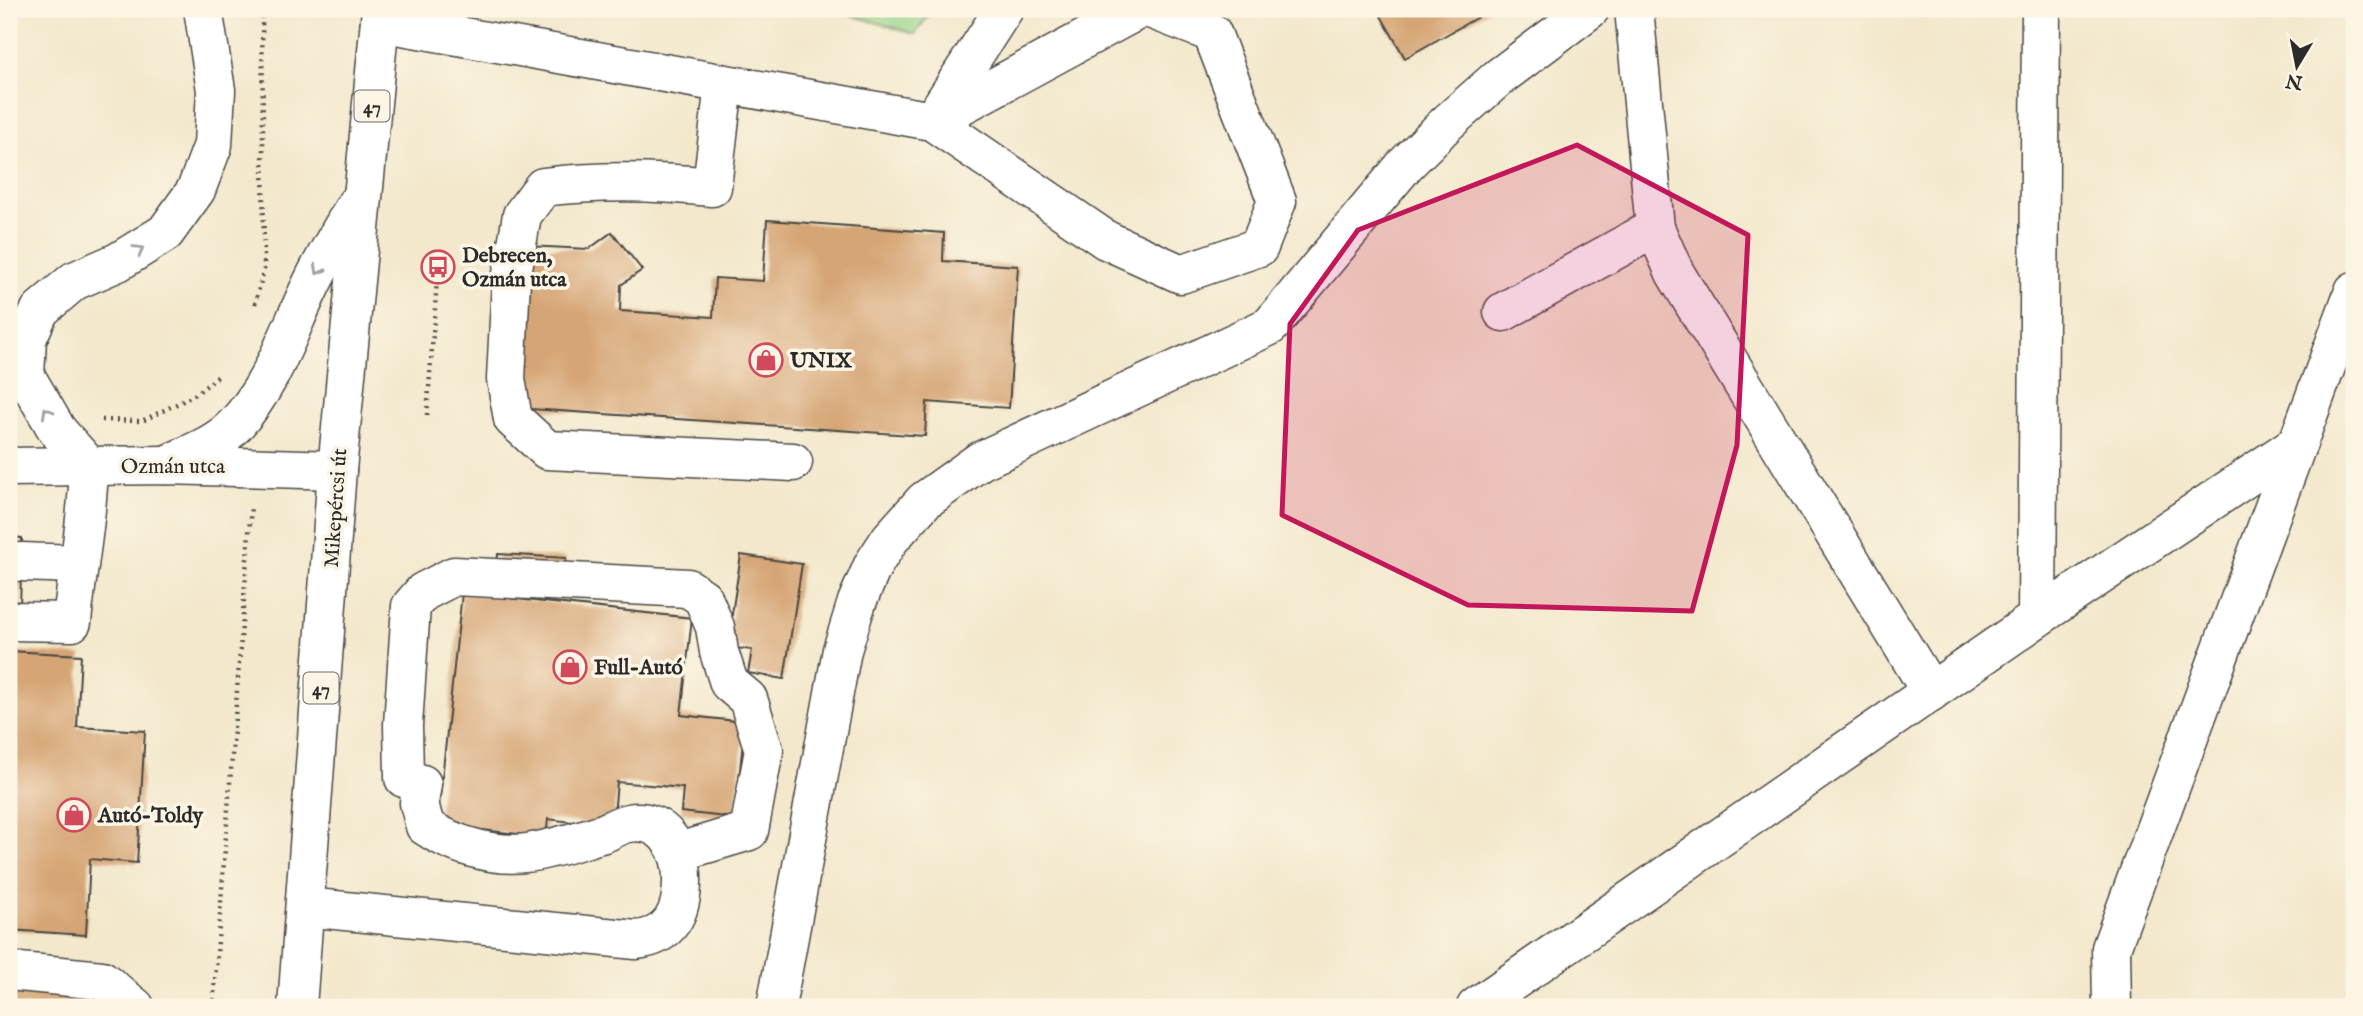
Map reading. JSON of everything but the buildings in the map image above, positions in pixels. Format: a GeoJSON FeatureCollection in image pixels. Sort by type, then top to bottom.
{"type":"FeatureCollection","features":[{"type":"Feature","properties":{"kind":"main road"},"geometry":{"type":"LineString","coordinates":[[932,121],[1004,9]]}},
{"type":"Feature","properties":{"kind":"main road"},"geometry":{"type":"LineString","coordinates":[[932,121],[1140,9]]}},
{"type":"Feature","properties":{"kind":"main road"},"geometry":{"type":"LineString","coordinates":[[381,15],[724,84],[932,121],[1106,240],[1181,274],[1259,247],[1277,201],[1212,33],[1150,9]]}},
{"type":"Feature","properties":{"kind":"main road"},"geometry":{"type":"LineString","coordinates":[[776,1007],[842,650],[856,602],[890,539],[924,501],[980,461],[1270,326],[1405,165],[1446,124],[1498,78],[1590,9]]}},
{"type":"Feature","properties":{"kind":"main road"},"geometry":{"type":"LineString","coordinates":[[1634,9],[1655,228],[1675,273],[1931,692]]}},
{"type":"Feature","properties":{"kind":"main road"},"geometry":{"type":"LineString","coordinates":[[2037,618],[2041,9]]}},
{"type":"Feature","properties":{"kind":"main road"},"geometry":{"type":"LineString","coordinates":[[9,621],[72,622],[77,564],[88,513],[89,466],[50,419],[25,374],[27,339],[40,310],[74,281],[118,262],[165,233],[196,190],[213,145],[216,90],[200,11]]}},
{"type":"Feature","properties":{"kind":"main road","name":"Mikepércsi út"},"geometry":{"type":"LineString","coordinates":[[296,1007],[337,470],[381,15]]}},
{"type":"Feature","properties":{"kind":"main road"},"geometry":{"type":"LineString","coordinates":[[724,84],[712,187],[662,181],[598,181],[543,187],[522,215],[511,280],[507,354],[506,379],[513,419],[547,450],[793,463]]}},
{"type":"Feature","properties":{"kind":"main road"},"geometry":{"type":"LineString","coordinates":[[166,465],[214,441],[234,426],[253,402],[270,378],[312,283],[364,190]]}},
{"type":"Feature","properties":{"kind":"main road"},"geometry":{"type":"LineString","coordinates":[[1503,312],[1655,228]]}},
{"type":"Feature","properties":{"kind":"main road"},"geometry":{"type":"LineString","coordinates":[[2112,1007],[2111,948],[2354,291]]}},
{"type":"Feature","properties":{"kind":"main road"},"geometry":{"type":"LineString","coordinates":[[1476,1007],[2037,618],[2298,443]]}},
{"type":"Feature","properties":{"kind":"main road","name":"Ozmán utca"},"geometry":{"type":"LineString","coordinates":[[9,467],[166,465],[337,470]]}},
{"type":"Feature","properties":{"kind":"main road"},"geometry":{"type":"LineString","coordinates":[[21,562],[77,564]]}},
{"type":"Feature","properties":{"kind":"main road"},"geometry":{"type":"LineString","coordinates":[[305,907],[636,940],[656,938],[668,926],[678,909],[682,880],[679,852],[670,838],[654,827],[630,822],[607,832],[526,853],[460,844],[425,826],[419,803],[422,784],[404,778],[402,750],[411,606],[423,592],[454,576],[688,588],[703,598],[715,627],[719,652],[729,683],[748,699],[764,750],[750,831],[679,852]]}},
{"type":"Feature","properties":{"kind":"main road"},"geometry":{"type":"LineString","coordinates":[[9,971],[102,980],[135,1007]]}},
{"type":"Feature","properties":{"kind":"path"},"geometry":{"type":"LineString","coordinates":[[252,317],[264,269],[262,9]]}},
{"type":"Feature","properties":{"kind":"path"},"geometry":{"type":"LineString","coordinates":[[428,415],[438,267]]}},
{"type":"Feature","properties":{"kind":"path"},"geometry":{"type":"LineString","coordinates":[[50,419],[142,421],[193,396],[226,370],[253,402]]}},
{"type":"Feature","properties":{"kind":"path"},"geometry":{"type":"LineString","coordinates":[[212,1007],[255,467]]}},
{"type":"Feature","properties":{"kind":"highlighted area"},"geometry":{"type":"Polygon","coordinates":[[[1577,145],[1748,235],[1737,445],[1692,611],[1468,605],[1282,515],[1290,324],[1358,230],[1577,145]]]}},
{"type":"Feature","properties":{"kind":"green space"},"geometry":{"type":"Polygon","coordinates":[[[831,9],[933,9],[915,34],[831,9]]]}},
{"type":"Feature","properties":{"kind":"place","name":"Debrecen, Ozmán utca"},"geometry":{"type":"Point","coordinates":[438,267]}},
{"type":"Feature","properties":{"kind":"place","name":"UNIX"},"geometry":{"type":"Point","coordinates":[766,360]}},
{"type":"Feature","properties":{"kind":"place","name":"Full-Autó"},"geometry":{"type":"Point","coordinates":[570,667]}},
{"type":"Feature","properties":{"kind":"place","name":"Autó-Toldy"},"geometry":{"type":"Point","coordinates":[74,815]}}]}
